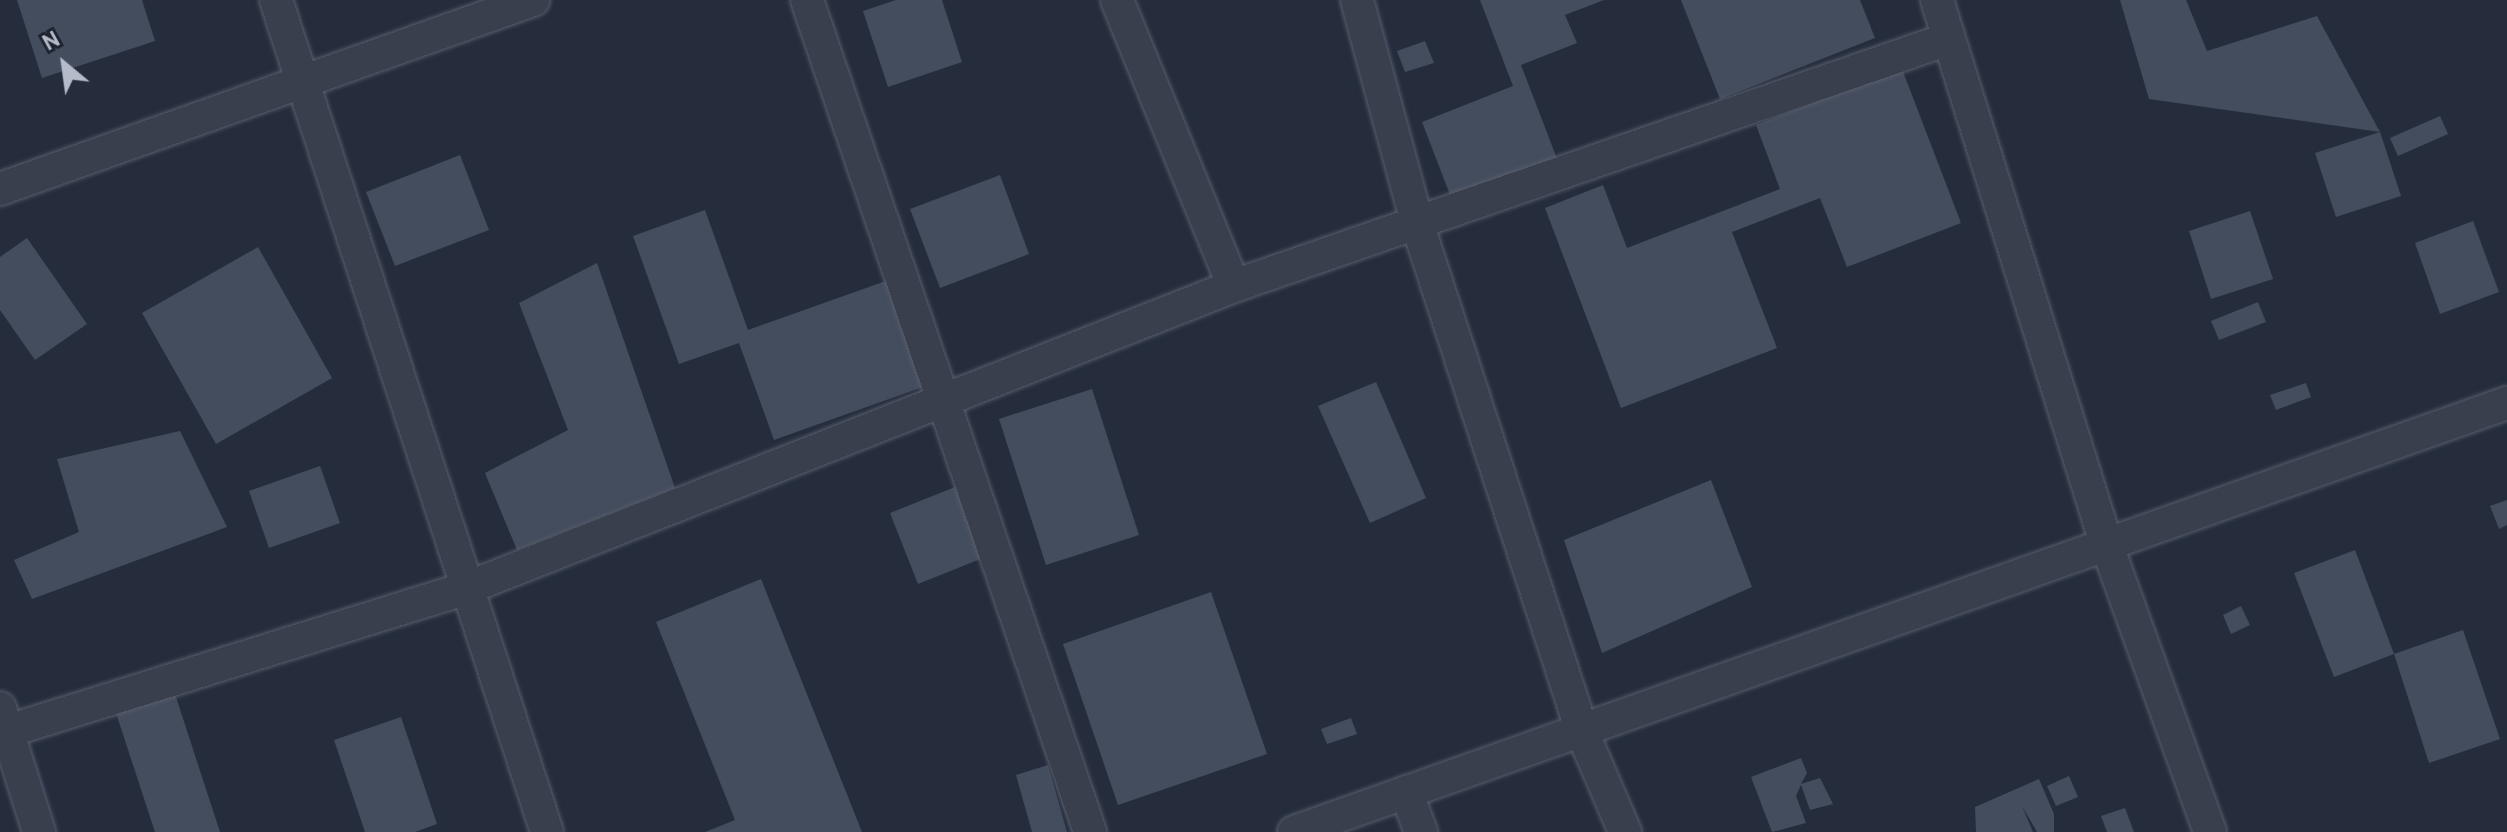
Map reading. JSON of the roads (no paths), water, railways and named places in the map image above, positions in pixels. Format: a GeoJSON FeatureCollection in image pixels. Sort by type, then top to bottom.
{"type":"FeatureCollection","features":[{"type":"Feature","properties":{"kind":"street"},"geometry":{"type":"LineString","coordinates":[[276,0],[547,832]]}},
{"type":"Feature","properties":{"kind":"street"},"geometry":{"type":"LineString","coordinates":[[0,189],[533,0]]}},
{"type":"Feature","properties":{"kind":"street"},"geometry":{"type":"LineString","coordinates":[[807,0],[947,402],[1090,832]]}},
{"type":"Feature","properties":{"kind":"street"},"geometry":{"type":"LineString","coordinates":[[1117,0],[1234,286]]}},
{"type":"Feature","properties":{"kind":"street"},"geometry":{"type":"LineString","coordinates":[[1357,0],[1418,226],[1583,734],[1625,832]]}},
{"type":"Feature","properties":{"kind":"street"},"geometry":{"type":"LineString","coordinates":[[1937,0],[2106,543],[2210,832]]}},
{"type":"Feature","properties":{"kind":"street"},"geometry":{"type":"LineString","coordinates":[[39,832],[4,719],[467,588],[947,402],[1234,286],[1418,226],[1948,39]]}},
{"type":"Feature","properties":{"kind":"street"},"geometry":{"type":"LineString","coordinates":[[1294,832],[1583,734],[2106,543],[2507,403]]}},
{"type":"Feature","properties":{"kind":"street"},"geometry":{"type":"LineString","coordinates":[[1406,792],[1421,832]]}}]}
